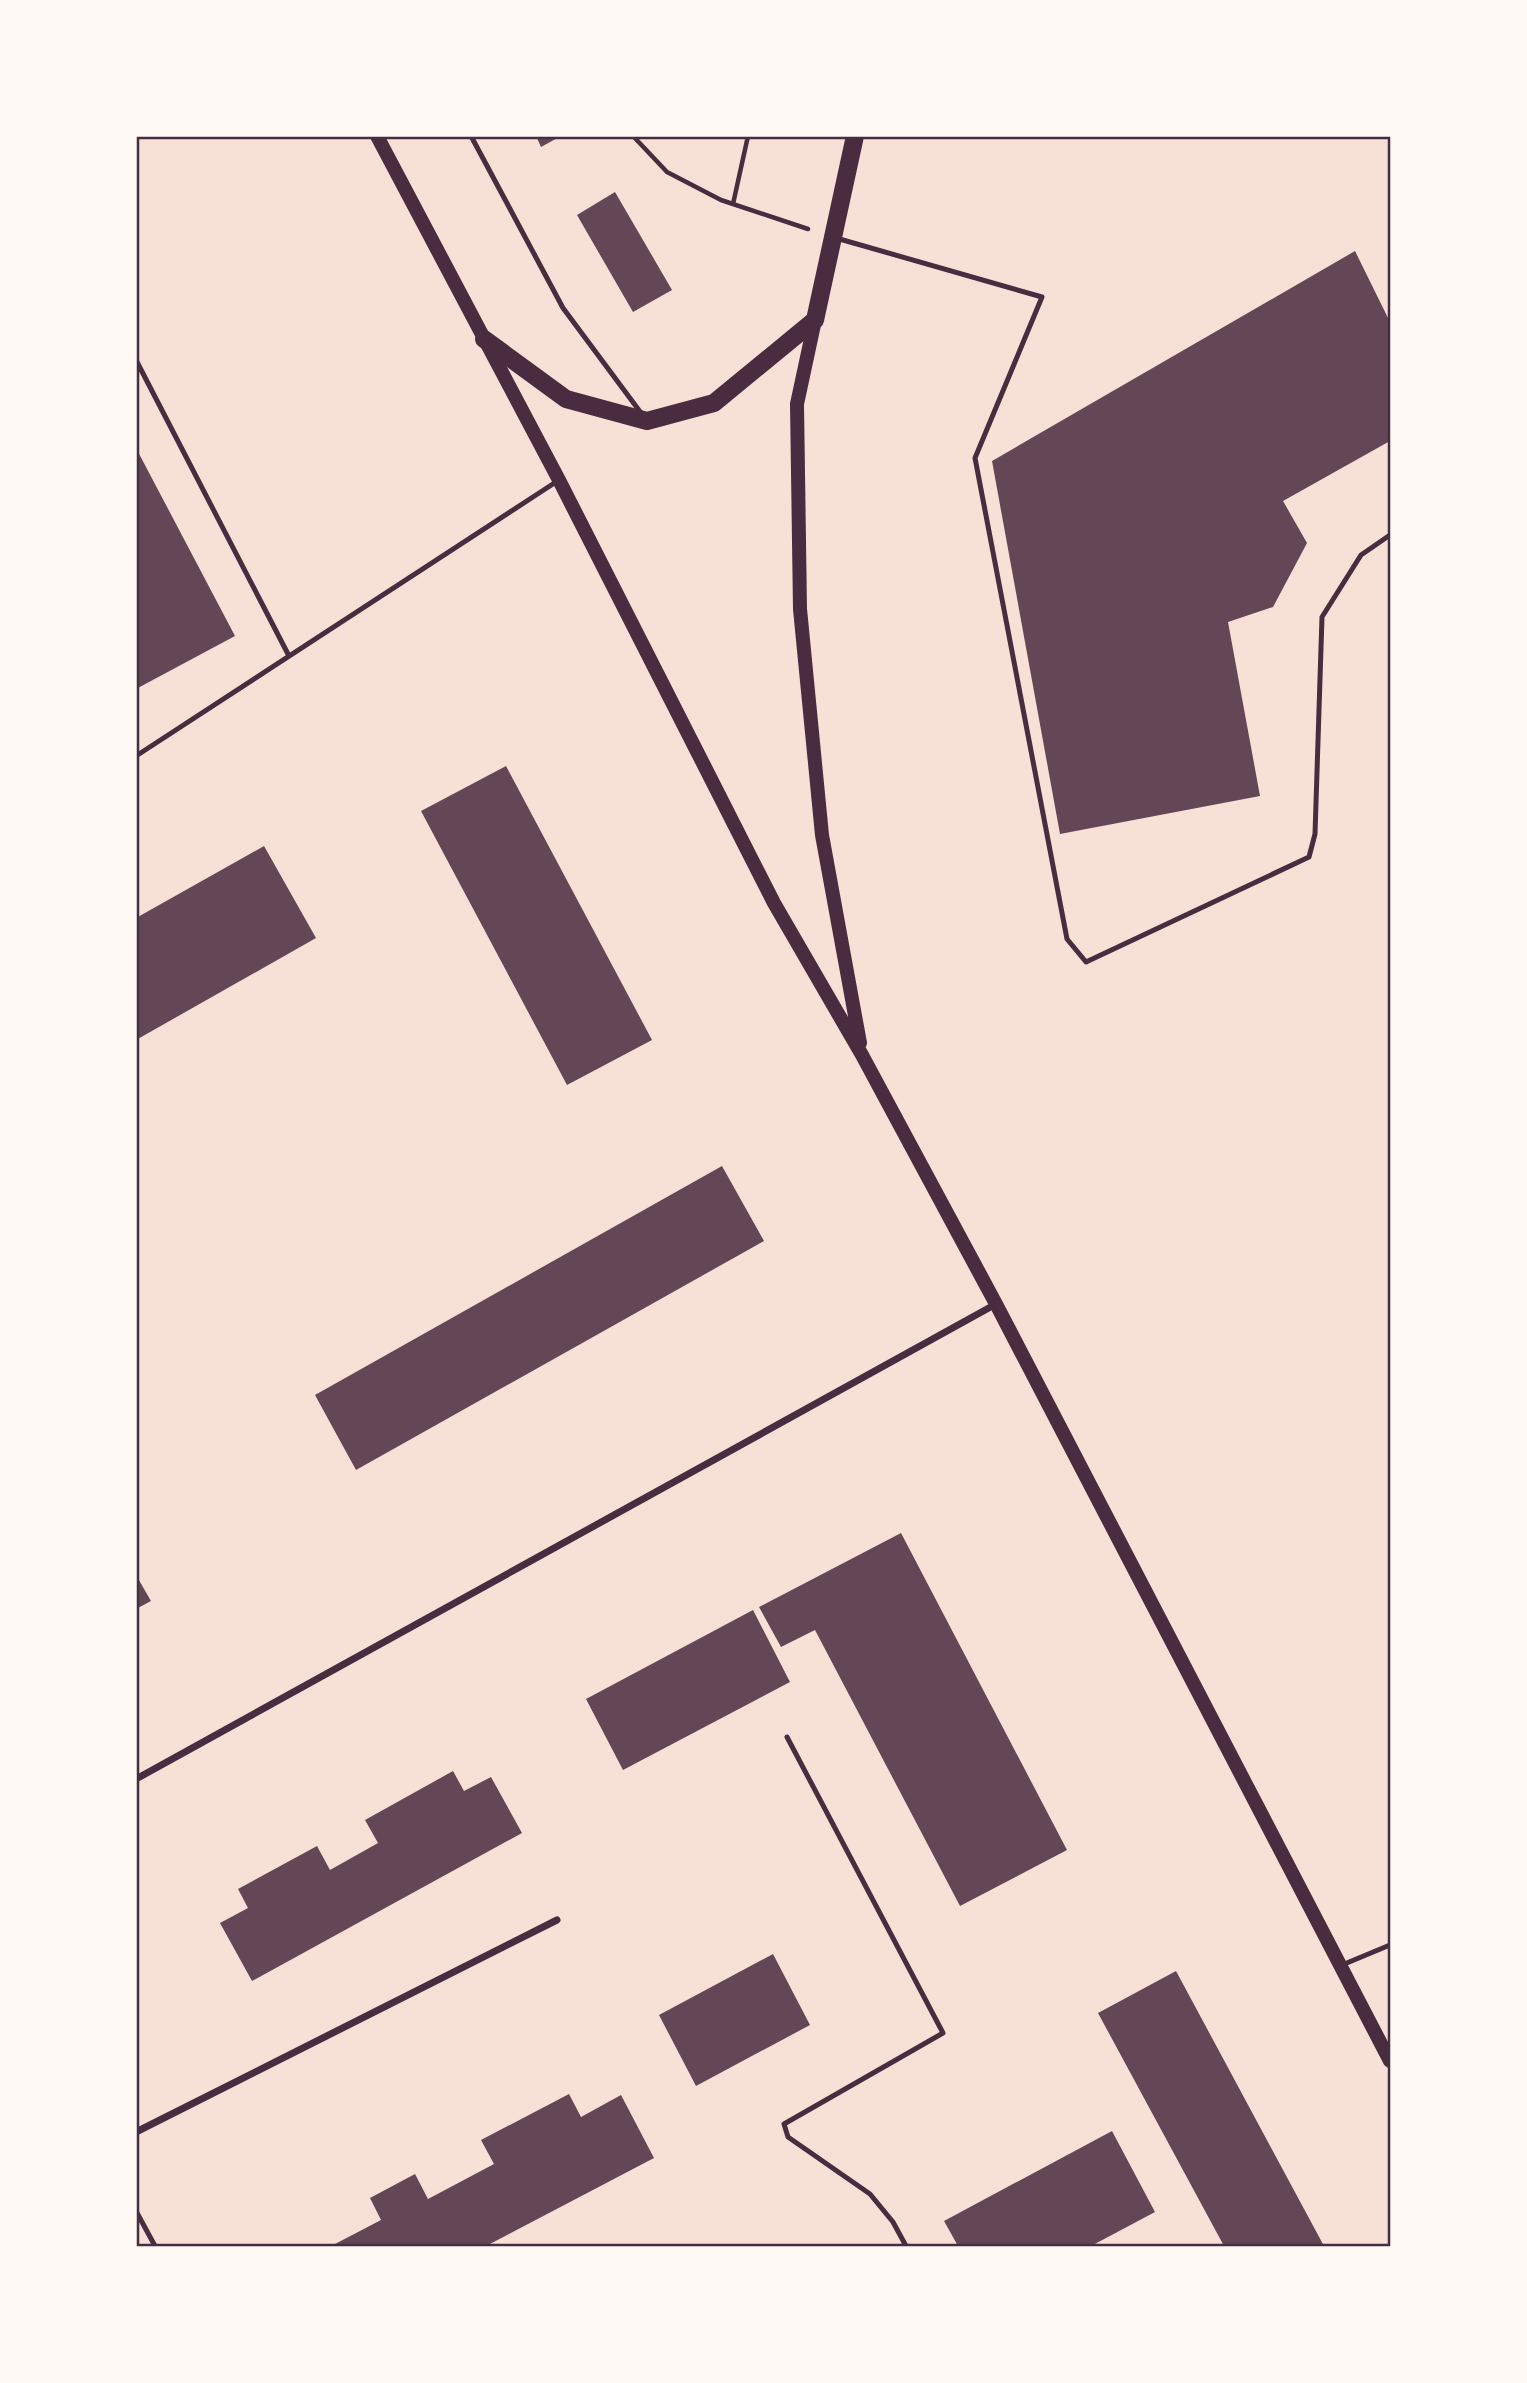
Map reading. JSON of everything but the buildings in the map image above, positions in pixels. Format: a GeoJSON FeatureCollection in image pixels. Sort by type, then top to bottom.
{"type":"FeatureCollection","features":[{"type":"Feature","properties":{"kind":"main road"},"geometry":{"type":"LineString","coordinates":[[377,136],[559,480],[774,903],[862,1055],[996,1304],[1391,2061]]}},
{"type":"Feature","properties":{"kind":"main road"},"geometry":{"type":"LineString","coordinates":[[855,136],[797,404],[800,608],[821,835],[862,1055]]}},
{"type":"Feature","properties":{"kind":"main road"},"geometry":{"type":"LineString","coordinates":[[484,339],[566,399],[647,421],[714,403],[815,320]]}},
{"type":"Feature","properties":{"kind":"street"},"geometry":{"type":"LineString","coordinates":[[136,1779],[996,1304]]}},
{"type":"Feature","properties":{"kind":"street"},"geometry":{"type":"LineString","coordinates":[[136,2132],[557,1920]]}},
{"type":"Feature","properties":{"kind":"lane"},"geometry":{"type":"LineString","coordinates":[[471,136],[563,308],[647,421]]}},
{"type":"Feature","properties":{"kind":"lane"},"geometry":{"type":"LineString","coordinates":[[833,237],[1042,297],[975,458],[1067,939],[1086,962],[1309,858],[1315,834],[1322,617],[1361,555],[1391,535]]}},
{"type":"Feature","properties":{"kind":"lane"},"geometry":{"type":"LineString","coordinates":[[136,360],[289,656]]}},
{"type":"Feature","properties":{"kind":"lane"},"geometry":{"type":"LineString","coordinates":[[136,756],[559,480]]}},
{"type":"Feature","properties":{"kind":"lane"},"geometry":{"type":"LineString","coordinates":[[787,1737],[943,2033],[784,2124],[788,2137],[870,2194],[892,2222],[906,2246]]}},
{"type":"Feature","properties":{"kind":"lane"},"geometry":{"type":"LineString","coordinates":[[1340,1966],[1391,1945]]}},
{"type":"Feature","properties":{"kind":"lane"},"geometry":{"type":"LineString","coordinates":[[136,2211],[155,2246]]}},
{"type":"Feature","properties":{"kind":"path"},"geometry":{"type":"LineString","coordinates":[[633,136],[667,172],[732,204],[833,237]]}},
{"type":"Feature","properties":{"kind":"path"},"geometry":{"type":"LineString","coordinates":[[732,204],[748,136]]}}]}
